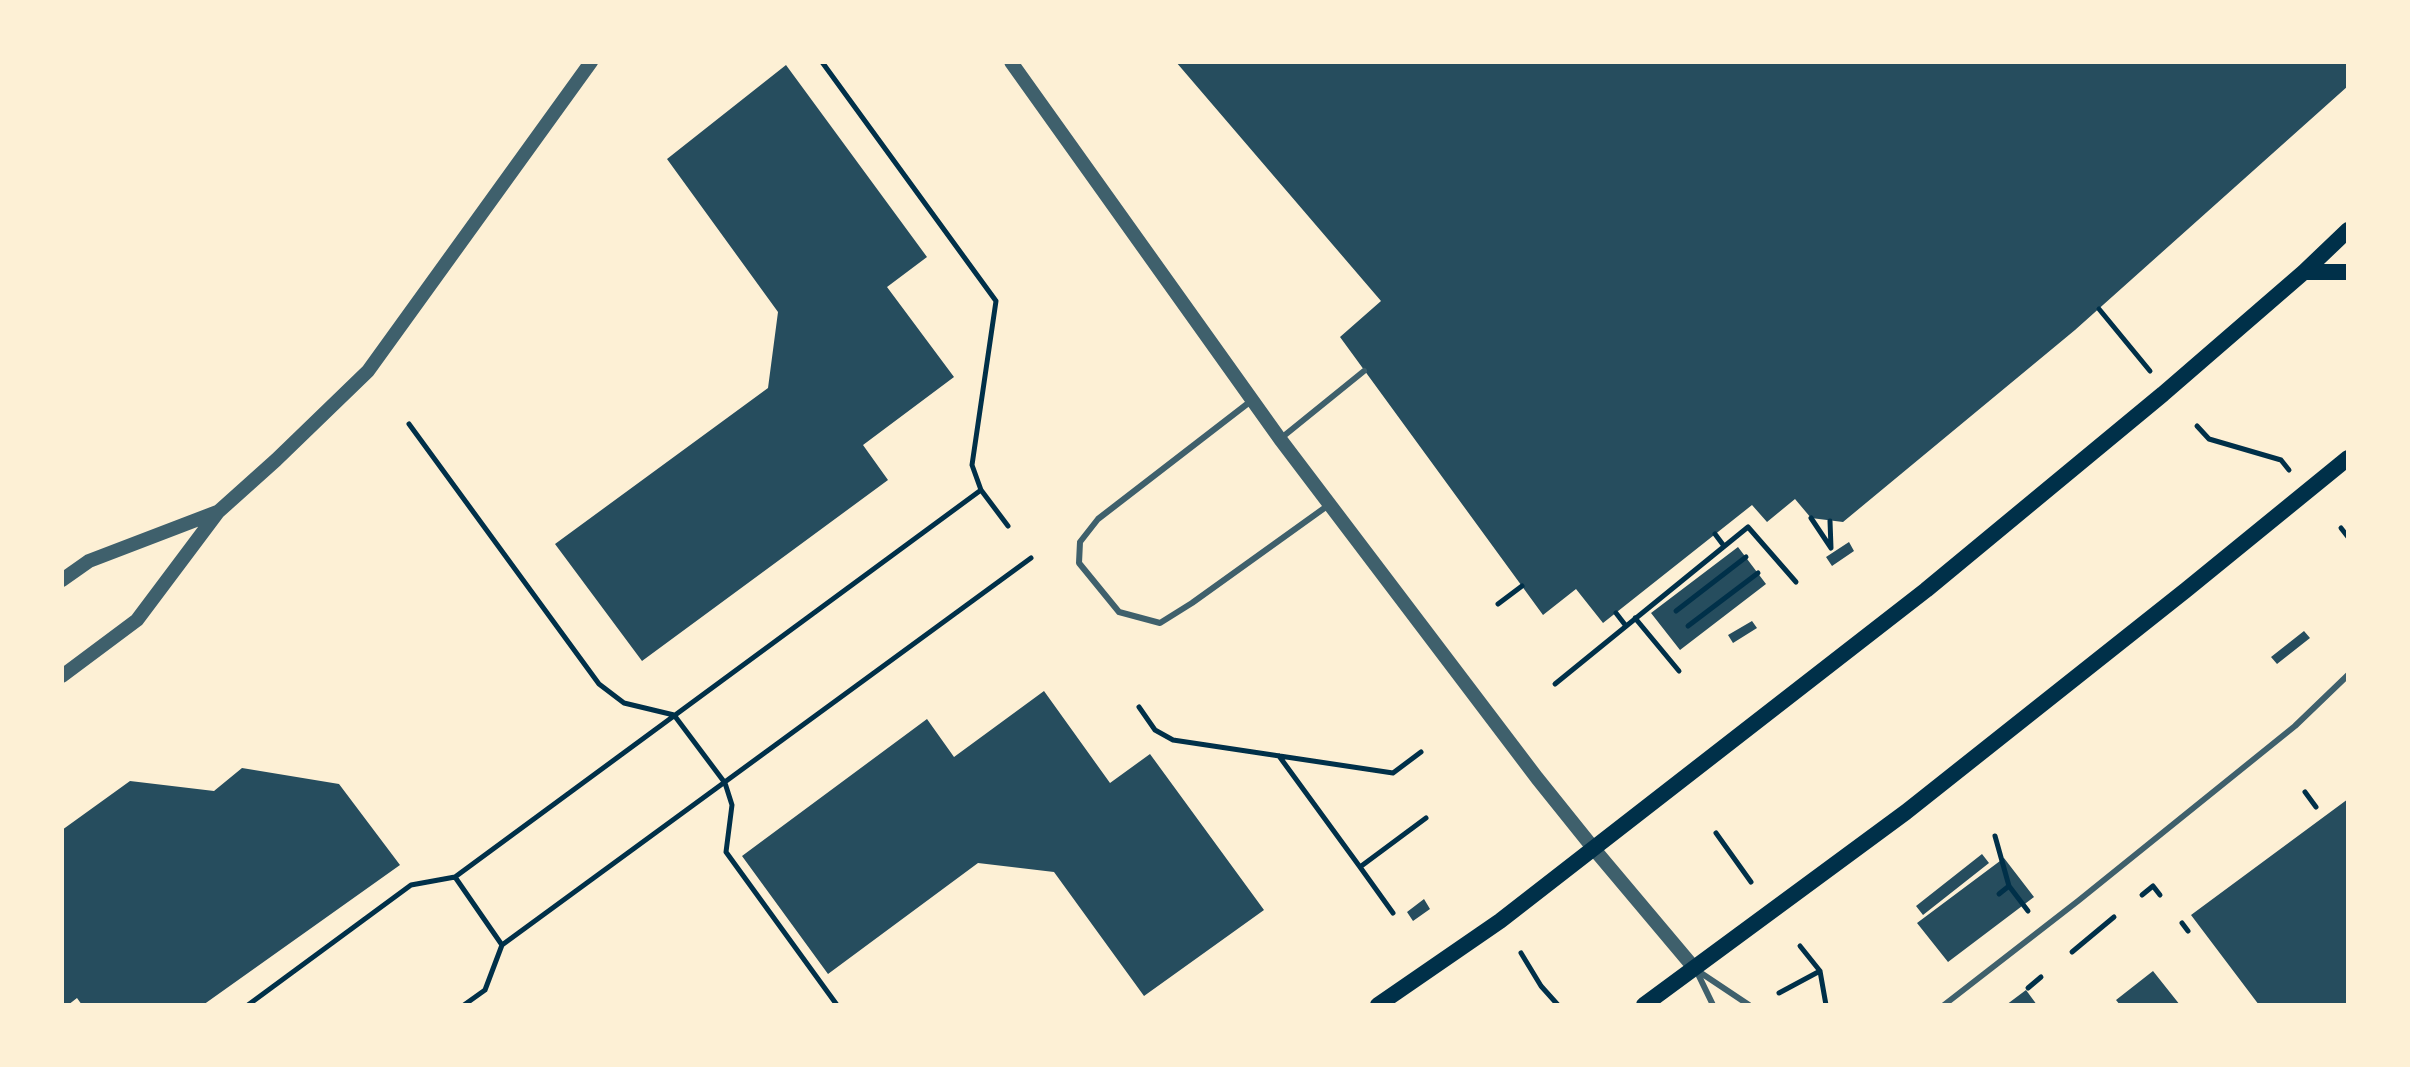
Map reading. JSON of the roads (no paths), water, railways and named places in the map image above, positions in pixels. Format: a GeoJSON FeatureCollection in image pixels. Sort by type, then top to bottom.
{"type":"FeatureCollection","features":[{"type":"Feature","properties":{"kind":"main road"},"geometry":{"type":"LineString","coordinates":[[1378,1005],[1500,921],[1926,590],[2163,394],[2348,230]]}},
{"type":"Feature","properties":{"kind":"main road"},"geometry":{"type":"LineString","coordinates":[[2304,272],[2348,272]]}},
{"type":"Feature","properties":{"kind":"main road"},"geometry":{"type":"LineString","coordinates":[[1644,1005],[1906,812],[2348,458]]}},
{"type":"Feature","properties":{"kind":"street"},"geometry":{"type":"LineString","coordinates":[[62,676],[137,620],[218,512],[368,371],[591,62]]}},
{"type":"Feature","properties":{"kind":"street"},"geometry":{"type":"LineString","coordinates":[[1011,62],[1280,439],[1594,849],[1695,969]]}},
{"type":"Feature","properties":{"kind":"street"},"geometry":{"type":"LineString","coordinates":[[62,580],[89,561],[218,512]]}},
{"type":"Feature","properties":{"kind":"lane"},"geometry":{"type":"LineString","coordinates":[[1280,439],[1364,371]]}},
{"type":"Feature","properties":{"kind":"lane"},"geometry":{"type":"LineString","coordinates":[[1253,400],[1098,519],[1080,542],[1079,563],[1119,612],[1160,623],[1330,504]]}},
{"type":"Feature","properties":{"kind":"lane"},"geometry":{"type":"LineString","coordinates":[[1944,1005],[2295,726],[2348,675]]}},
{"type":"Feature","properties":{"kind":"lane"},"geometry":{"type":"LineString","coordinates":[[1695,969],[1713,1005]]}},
{"type":"Feature","properties":{"kind":"lane"},"geometry":{"type":"LineString","coordinates":[[1695,969],[1749,1005]]}}]}
